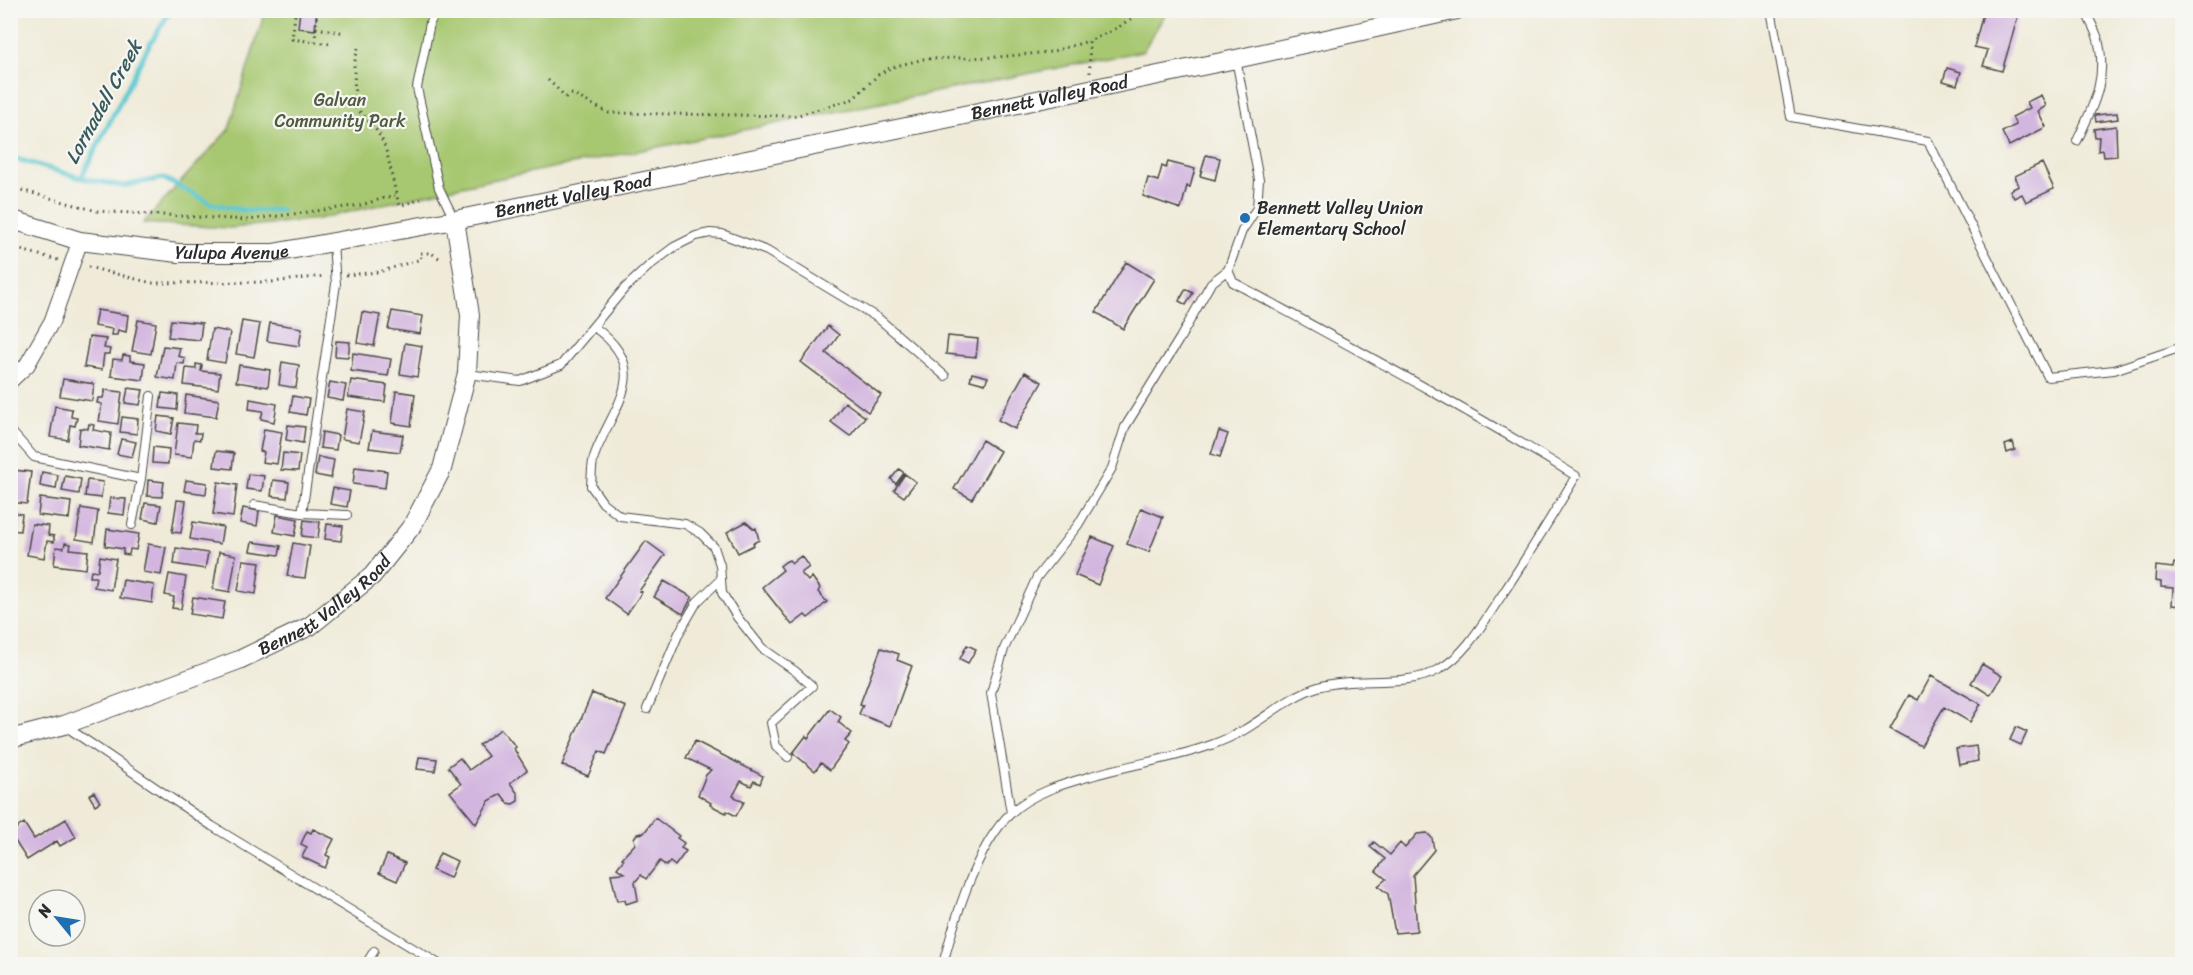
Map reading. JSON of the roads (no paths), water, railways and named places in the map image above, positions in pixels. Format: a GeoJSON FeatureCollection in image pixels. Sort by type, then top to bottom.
{"type":"FeatureCollection","features":[{"type":"Feature","properties":{"kind":"street","name":"Bennett Valley Road"},"geometry":{"type":"LineString","coordinates":[[10,739],[64,725],[239,660],[310,626],[372,576],[411,526],[442,469],[466,374],[470,315],[455,220],[1236,60],[1457,10]]}},
{"type":"Feature","properties":{"kind":"street","name":"Yulupa Avenue"},"geometry":{"type":"LineString","coordinates":[[10,219],[80,241],[178,253],[273,253],[455,220]]}},
{"type":"Feature","properties":{"kind":"street"},"geometry":{"type":"LineString","coordinates":[[10,381],[27,365],[52,321],[80,241]]}},
{"type":"Feature","properties":{"kind":"lane"},"geometry":{"type":"LineString","coordinates":[[436,10],[430,23],[417,88],[439,188],[455,220]]}},
{"type":"Feature","properties":{"kind":"lane"},"geometry":{"type":"LineString","coordinates":[[1771,10],[1791,117],[1928,141],[2048,377],[2114,370],[2182,347]]}},
{"type":"Feature","properties":{"kind":"lane"},"geometry":{"type":"LineString","coordinates":[[2077,141],[2096,100],[2103,72],[2097,36],[2085,10]]}},
{"type":"Feature","properties":{"kind":"lane"},"geometry":{"type":"LineString","coordinates":[[1011,813],[991,693],[1004,649],[1037,577],[1078,525],[1112,468],[1125,427],[1211,283],[1228,270],[1242,231],[1257,208],[1259,180],[1236,60]]}},
{"type":"Feature","properties":{"kind":"lane"},"geometry":{"type":"LineString","coordinates":[[466,374],[520,381],[561,365],[624,289],[674,246],[696,236],[722,234],[767,251],[878,318],[945,376]]}},
{"type":"Feature","properties":{"kind":"lane"},"geometry":{"type":"LineString","coordinates":[[302,513],[335,276],[333,242]]}},
{"type":"Feature","properties":{"kind":"lane"},"geometry":{"type":"LineString","coordinates":[[943,964],[959,907],[986,846],[1011,813],[1037,796],[1089,776],[1209,745],[1242,731],[1284,704],[1317,687],[1348,681],[1410,679],[1436,671],[1457,657],[1483,622],[1576,476],[1332,334],[1233,282],[1228,270]]}},
{"type":"Feature","properties":{"kind":"lane"},"geometry":{"type":"LineString","coordinates":[[594,327],[608,336],[622,357],[627,381],[620,405],[594,456],[591,486],[603,503],[620,516],[685,524],[700,533],[714,547],[720,565],[722,593],[737,617],[762,648],[812,686],[771,723],[776,746],[788,757]]}},
{"type":"Feature","properties":{"kind":"lane"},"geometry":{"type":"LineString","coordinates":[[132,525],[141,479],[151,396]]}},
{"type":"Feature","properties":{"kind":"lane"},"geometry":{"type":"LineString","coordinates":[[10,430],[34,458],[141,479]]}},
{"type":"Feature","properties":{"kind":"lane"},"geometry":{"type":"LineString","coordinates":[[254,506],[302,513],[347,515]]}},
{"type":"Feature","properties":{"kind":"lane"},"geometry":{"type":"LineString","coordinates":[[647,709],[679,633],[697,602],[721,579]]}},
{"type":"Feature","properties":{"kind":"lane"},"geometry":{"type":"LineString","coordinates":[[64,725],[212,826],[439,964]]}},
{"type":"Feature","properties":{"kind":"lane"},"geometry":{"type":"LineString","coordinates":[[366,964],[374,951]]}},
{"type":"Feature","properties":{"kind":"waterway","name":"Lornadell Creek"},"geometry":{"type":"LineString","coordinates":[[10,157],[81,178],[147,49],[171,10]]}},
{"type":"Feature","properties":{"kind":"waterway"},"geometry":{"type":"LineString","coordinates":[[81,178],[123,186],[163,178],[212,204],[248,211],[282,210]]}},
{"type":"Feature","properties":{"kind":"place","name":"Bennett Valley Union Elementary School"},"geometry":{"type":"Point","coordinates":[1245,218]}},
{"type":"Feature","properties":{"kind":"park label","name":"Galvan Community Park"},"geometry":{"type":"Point","coordinates":[340,110]}}]}
